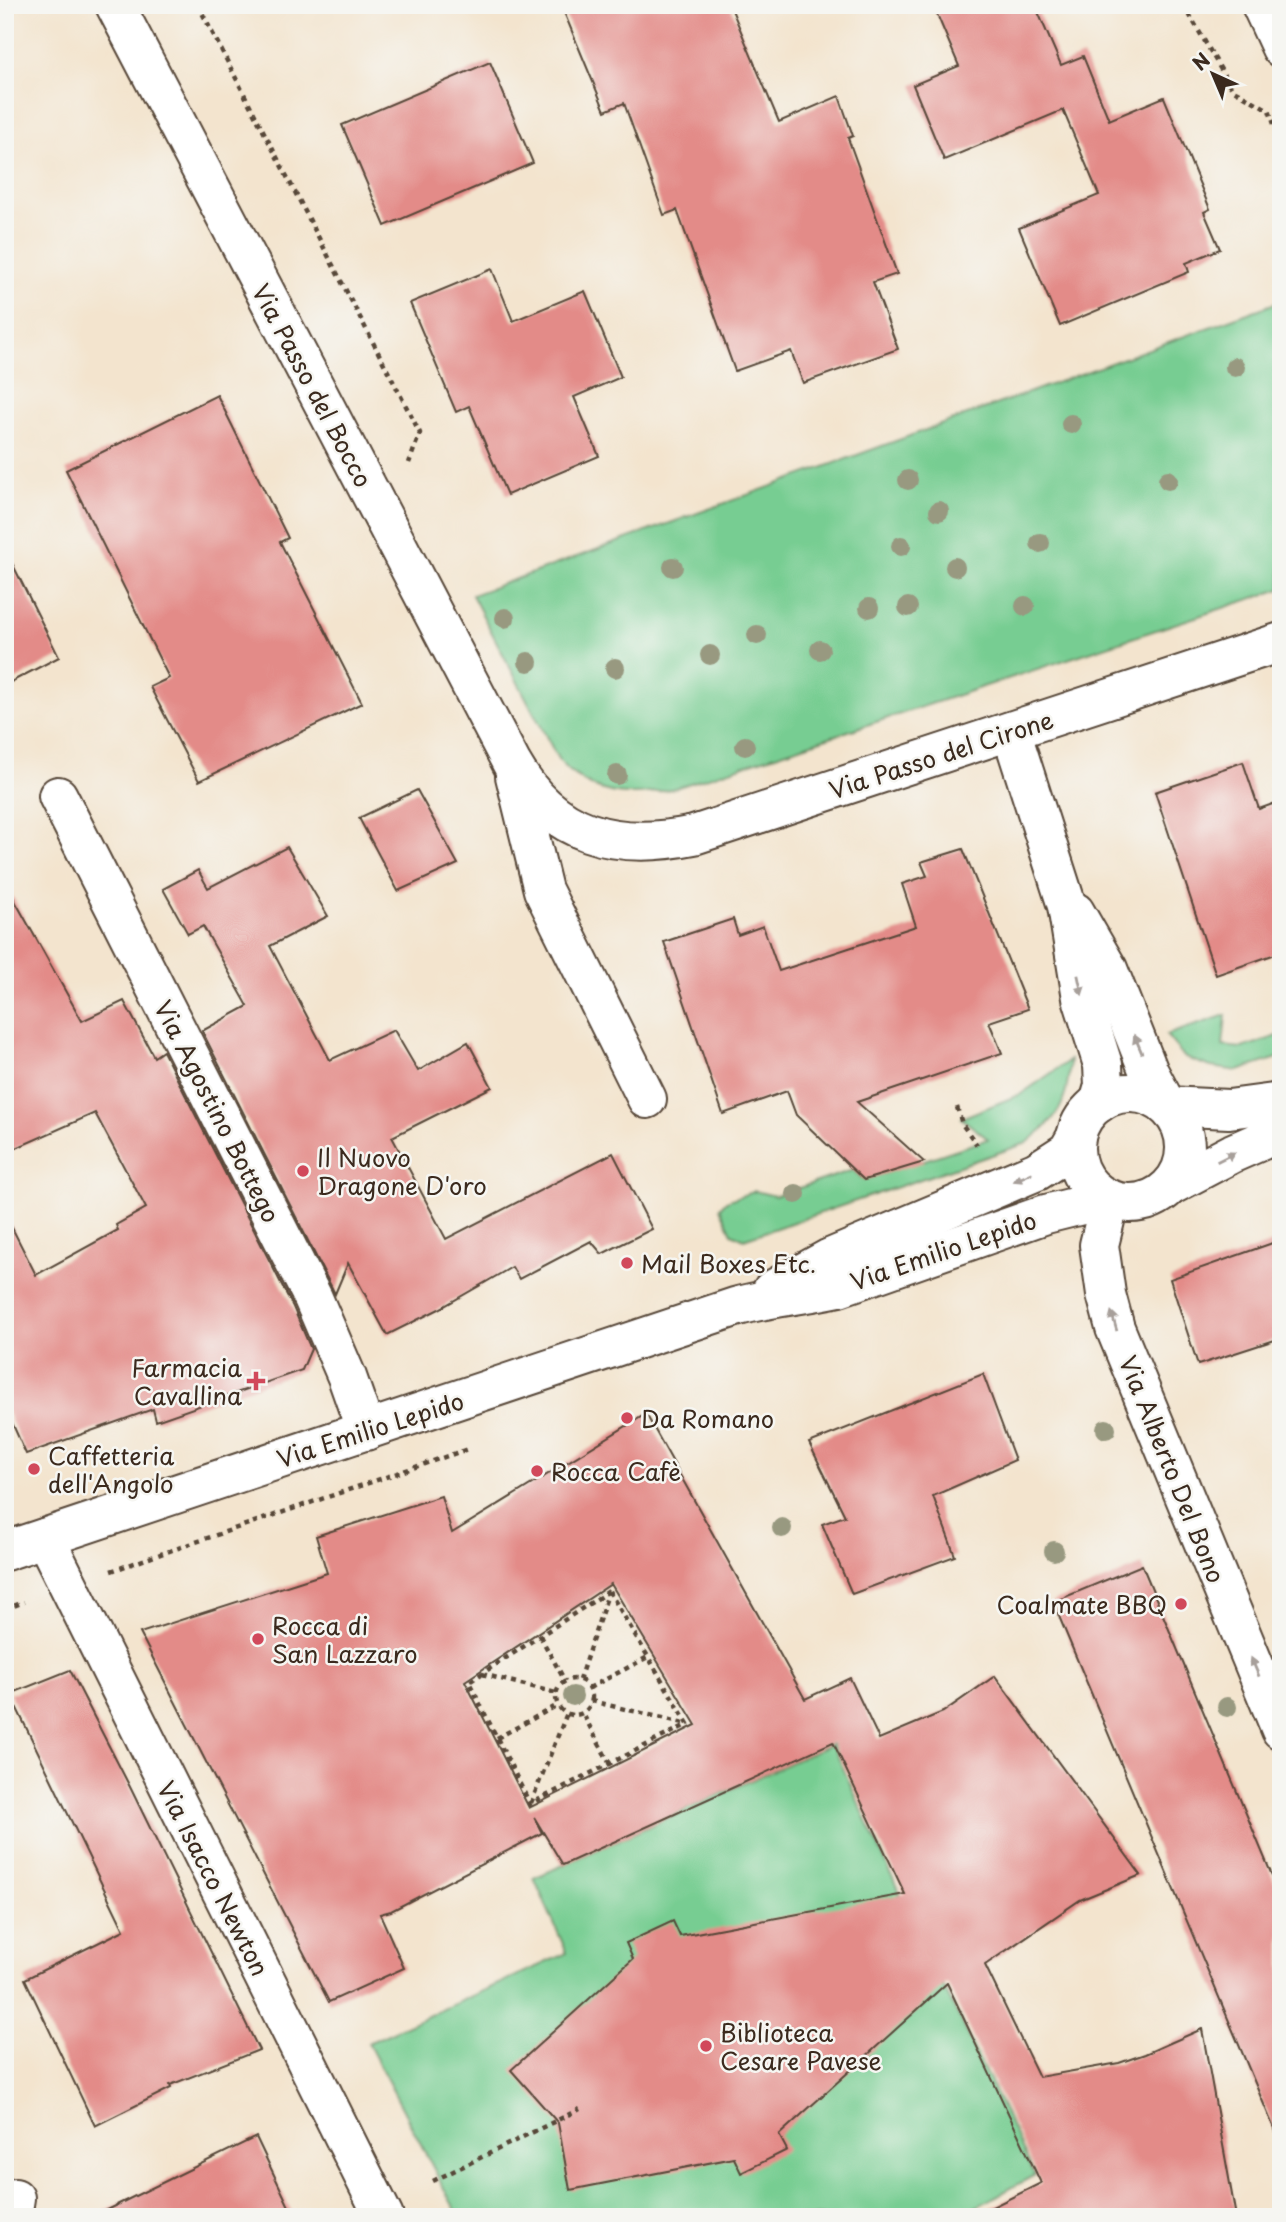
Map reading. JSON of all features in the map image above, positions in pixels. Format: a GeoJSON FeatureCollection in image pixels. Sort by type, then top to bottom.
{"type":"FeatureCollection","features":[{"type":"Feature","properties":{"kind":"street","name":"Via Passo del Bocco"},"geometry":{"type":"LineString","coordinates":[[115,5],[512,764],[527,789],[546,809],[571,825],[598,836]]}},
{"type":"Feature","properties":{"kind":"street"},"geometry":{"type":"LineString","coordinates":[[1261,5],[1281,48]]}},
{"type":"Feature","properties":{"kind":"street","name":"Via Passo del Cirone"},"geometry":{"type":"LineString","coordinates":[[598,836],[639,841],[694,835],[1281,642]]}},
{"type":"Feature","properties":{"kind":"street"},"geometry":{"type":"LineString","coordinates":[[1011,731],[1067,906],[1082,998],[1102,1065],[1104,1086],[1099,1103]]}},
{"type":"Feature","properties":{"kind":"street","name":"Via Passo del Bocco"},"geometry":{"type":"LineString","coordinates":[[512,764],[543,890],[647,1099]]}},
{"type":"Feature","properties":{"kind":"street","name":"Via Agostino Bottego"},"geometry":{"type":"LineString","coordinates":[[58,796],[313,1298],[347,1377],[366,1431]]}},
{"type":"Feature","properties":{"kind":"street"},"geometry":{"type":"LineString","coordinates":[[1057,870],[1072,905],[1108,969],[1149,1072],[1167,1106],[1178,1119],[1185,1136],[1186,1154],[1172,1185]]}},
{"type":"Feature","properties":{"kind":"street"},"geometry":{"type":"LineString","coordinates":[[1099,1103],[1119,1093],[1150,1096],[1167,1106],[1230,1109],[1281,1102]]}},
{"type":"Feature","properties":{"kind":"street","name":"Via Emilio Lepido"},"geometry":{"type":"LineString","coordinates":[[735,1307],[837,1255],[1037,1171],[1068,1151],[1081,1121],[1091,1108],[1099,1103]]}},
{"type":"Feature","properties":{"kind":"street","name":"Via Emilio Lepido"},"geometry":{"type":"LineString","coordinates":[[5,1551],[735,1307],[780,1296],[839,1287],[1046,1214],[1098,1200],[1126,1204],[1144,1203],[1233,1153],[1281,1132]]}},
{"type":"Feature","properties":{"kind":"street"},"geometry":{"type":"LineString","coordinates":[[1076,1137],[1075,1153],[1082,1175],[1097,1193],[1110,1200]]}},
{"type":"Feature","properties":{"kind":"street","name":"Via Alberto Del Bono"},"geometry":{"type":"LineString","coordinates":[[1110,1200],[1099,1245],[1101,1270],[1115,1328],[1281,1730]]}},
{"type":"Feature","properties":{"kind":"street","name":"Via Isacco Newton"},"geometry":{"type":"LineString","coordinates":[[45,1538],[384,2217]]}},
{"type":"Feature","properties":{"kind":"path"},"geometry":{"type":"LineString","coordinates":[[198,5],[420,433],[408,467]]}},
{"type":"Feature","properties":{"kind":"path"},"geometry":{"type":"LineString","coordinates":[[1184,5],[1232,89],[1269,110],[1281,144]]}},
{"type":"Feature","properties":{"kind":"path"},"geometry":{"type":"LineString","coordinates":[[957,1107],[962,1124],[975,1140]]}},
{"type":"Feature","properties":{"kind":"path"},"geometry":{"type":"LineString","coordinates":[[5,1609],[473,1448]]}},
{"type":"Feature","properties":{"kind":"path"},"geometry":{"type":"LineString","coordinates":[[530,1804],[468,1682],[609,1591]]}},
{"type":"Feature","properties":{"kind":"path"},"geometry":{"type":"LineString","coordinates":[[609,1591],[688,1724]]}},
{"type":"Feature","properties":{"kind":"path"},"geometry":{"type":"LineString","coordinates":[[579,1680],[609,1591]]}},
{"type":"Feature","properties":{"kind":"path"},"geometry":{"type":"LineString","coordinates":[[540,1636],[565,1681]]}},
{"type":"Feature","properties":{"kind":"path"},"geometry":{"type":"LineString","coordinates":[[589,1688],[648,1657]]}},
{"type":"Feature","properties":{"kind":"path"},"geometry":{"type":"LineString","coordinates":[[482,1674],[556,1693]]}},
{"type":"Feature","properties":{"kind":"path"},"geometry":{"type":"LineString","coordinates":[[579,1680],[589,1688],[591,1701],[580,1714],[567,1713],[558,1705],[556,1693],[559,1685],[565,1681],[579,1680]]}},
{"type":"Feature","properties":{"kind":"path"},"geometry":{"type":"LineString","coordinates":[[591,1701],[688,1724]]}},
{"type":"Feature","properties":{"kind":"path"},"geometry":{"type":"LineString","coordinates":[[497,1738],[558,1705]]}},
{"type":"Feature","properties":{"kind":"path"},"geometry":{"type":"LineString","coordinates":[[530,1804],[567,1713]]}},
{"type":"Feature","properties":{"kind":"path"},"geometry":{"type":"LineString","coordinates":[[584,1716],[610,1764]]}},
{"type":"Feature","properties":{"kind":"path"},"geometry":{"type":"LineString","coordinates":[[530,1804],[688,1724]]}},
{"type":"Feature","properties":{"kind":"path"},"geometry":{"type":"LineString","coordinates":[[433,2181],[580,2109]]}},
{"type":"Feature","properties":{"kind":"green space"},"geometry":{"type":"Polygon","coordinates":[[[1281,301],[1281,589],[675,788],[642,794],[611,792],[597,788],[571,772],[558,759],[472,595],[1281,301]]]}},
{"type":"Feature","properties":{"kind":"green space"},"geometry":{"type":"Polygon","coordinates":[[[1226,1015],[1223,1046],[1242,1048],[1281,1035],[1281,1057],[1238,1071],[1211,1067],[1185,1058],[1166,1035],[1226,1015]]]}},
{"type":"Feature","properties":{"kind":"green space"},"geometry":{"type":"Polygon","coordinates":[[[1070,1060],[1067,1088],[1060,1107],[1048,1124],[1027,1143],[744,1239],[732,1233],[720,1208],[726,1201],[755,1191],[775,1196],[853,1170],[864,1180],[988,1139],[961,1118],[1021,1094],[1070,1060]]]}},
{"type":"Feature","properties":{"kind":"green space"},"geometry":{"type":"Polygon","coordinates":[[[832,1744],[921,1940],[1035,2175],[958,2217],[459,2217],[368,2043],[567,1953],[534,1878],[832,1744]]]}},
{"type":"Feature","properties":{"kind":"building"},"geometry":{"type":"Polygon","coordinates":[[[561,5],[730,5],[779,122],[839,96],[853,136],[848,138],[897,274],[873,282],[898,349],[803,383],[791,351],[735,371],[677,210],[664,215],[624,103],[605,111],[561,5]]]}},
{"type":"Feature","properties":{"kind":"building"},"geometry":{"type":"Polygon","coordinates":[[[933,5],[1035,5],[1061,65],[1083,56],[1109,120],[1164,97],[1210,209],[1204,212],[1220,249],[1186,263],[1189,272],[1060,326],[1019,228],[1099,195],[1063,110],[944,160],[913,85],[959,66],[933,5]]]}},
{"type":"Feature","properties":{"kind":"building"},"geometry":{"type":"Polygon","coordinates":[[[490,62],[533,163],[385,226],[342,125],[490,62]]]}},
{"type":"Feature","properties":{"kind":"building"},"geometry":{"type":"Polygon","coordinates":[[[492,269],[513,321],[585,291],[621,377],[574,397],[599,456],[507,495],[469,406],[456,412],[410,303],[492,269]]]}},
{"type":"Feature","properties":{"kind":"building"},"geometry":{"type":"Polygon","coordinates":[[[217,395],[288,538],[280,542],[362,703],[199,781],[150,687],[169,678],[66,470],[217,395]]]}},
{"type":"Feature","properties":{"kind":"building"},"geometry":{"type":"Polygon","coordinates":[[[5,549],[59,657],[5,685],[5,549]]]}},
{"type":"Feature","properties":{"kind":"building"},"geometry":{"type":"Polygon","coordinates":[[[1243,762],[1259,809],[1281,801],[1281,952],[1216,975],[1155,792],[1243,762]]]}},
{"type":"Feature","properties":{"kind":"building"},"geometry":{"type":"Polygon","coordinates":[[[417,790],[458,864],[398,891],[359,818],[417,790]]]}},
{"type":"Feature","properties":{"kind":"building"},"geometry":{"type":"Polygon","coordinates":[[[287,847],[328,916],[270,946],[330,1060],[394,1030],[418,1071],[468,1042],[492,1087],[392,1137],[446,1239],[613,1153],[652,1229],[602,1254],[591,1241],[519,1279],[512,1267],[387,1335],[348,1263],[335,1294],[202,1031],[248,1006],[203,926],[188,934],[163,889],[198,870],[208,888],[287,847]]]}},
{"type":"Feature","properties":{"kind":"building"},"geometry":{"type":"Polygon","coordinates":[[[963,849],[1028,1009],[989,1022],[1002,1053],[857,1102],[924,1162],[864,1180],[796,1115],[787,1091],[723,1114],[664,942],[733,919],[738,935],[763,926],[779,971],[916,926],[902,884],[927,876],[921,862],[963,849]]]}},
{"type":"Feature","properties":{"kind":"building"},"geometry":{"type":"Polygon","coordinates":[[[5,883],[82,1021],[124,1001],[154,1057],[163,1051],[293,1307],[311,1349],[302,1370],[156,1421],[153,1409],[26,1454],[5,1407],[5,1214],[36,1275],[118,1230],[116,1225],[146,1208],[95,1113],[5,1153],[5,883]]]}},
{"type":"Feature","properties":{"kind":"building"},"geometry":{"type":"Polygon","coordinates":[[[1281,1240],[1281,1338],[1198,1365],[1170,1279],[1281,1240]]]}},
{"type":"Feature","properties":{"kind":"building"},"geometry":{"type":"Polygon","coordinates":[[[983,1374],[1015,1460],[933,1496],[955,1556],[852,1594],[822,1524],[845,1516],[809,1443],[983,1374]]]}},
{"type":"Feature","properties":{"kind":"building"},"geometry":{"type":"Polygon","coordinates":[[[646,1414],[805,1699],[850,1678],[879,1739],[943,1712],[995,1676],[1141,1875],[1080,1900],[985,1965],[1039,2077],[1119,2063],[1202,2029],[1236,2217],[972,2217],[1041,2183],[947,1983],[779,2135],[787,2150],[741,2173],[734,2158],[570,2190],[558,2123],[511,2070],[633,1959],[626,1943],[673,1921],[680,1936],[905,1894],[833,1742],[563,1865],[534,1817],[542,1833],[391,1911],[380,1914],[404,1968],[329,2002],[140,1633],[327,1573],[316,1536],[441,1496],[452,1533],[646,1414]],[[611,1584],[465,1681],[529,1808],[696,1725],[611,1584]]]}},
{"type":"Feature","properties":{"kind":"building"},"geometry":{"type":"Polygon","coordinates":[[[1142,1565],[1281,1897],[1281,2145],[1053,1602],[1142,1565]]]}},
{"type":"Feature","properties":{"kind":"building"},"geometry":{"type":"Polygon","coordinates":[[[70,1670],[259,2050],[170,2085],[171,2088],[95,2126],[25,1979],[124,1930],[10,1694],[70,1670]]]}},
{"type":"Feature","properties":{"kind":"building"},"geometry":{"type":"Polygon","coordinates":[[[256,2137],[294,2217],[92,2217],[256,2137]]]}},
{"type":"Feature","properties":{"kind":"place","name":"Il Nuovo Dragone D'oro"},"geometry":{"type":"Point","coordinates":[303,1171]}},
{"type":"Feature","properties":{"kind":"place","name":"Mail Boxes Etc."},"geometry":{"type":"Point","coordinates":[627,1263]}},
{"type":"Feature","properties":{"kind":"place","name":"Farmacia Cavallina"},"geometry":{"type":"Point","coordinates":[256,1381]}},
{"type":"Feature","properties":{"kind":"place","name":"Da Romano"},"geometry":{"type":"Point","coordinates":[627,1418]}},
{"type":"Feature","properties":{"kind":"place","name":"Caffetteria dell'Angolo"},"geometry":{"type":"Point","coordinates":[34,1469]}},
{"type":"Feature","properties":{"kind":"place","name":"Rocca Cafè"},"geometry":{"type":"Point","coordinates":[537,1471]}},
{"type":"Feature","properties":{"kind":"place","name":"Coalmate BBQ"},"geometry":{"type":"Point","coordinates":[1181,1604]}},
{"type":"Feature","properties":{"kind":"place","name":"Rocca di San Lazzaro"},"geometry":{"type":"Point","coordinates":[258,1639]}},
{"type":"Feature","properties":{"kind":"place","name":"Biblioteca Cesare Pavese"},"geometry":{"type":"Point","coordinates":[706,2046]}}]}
